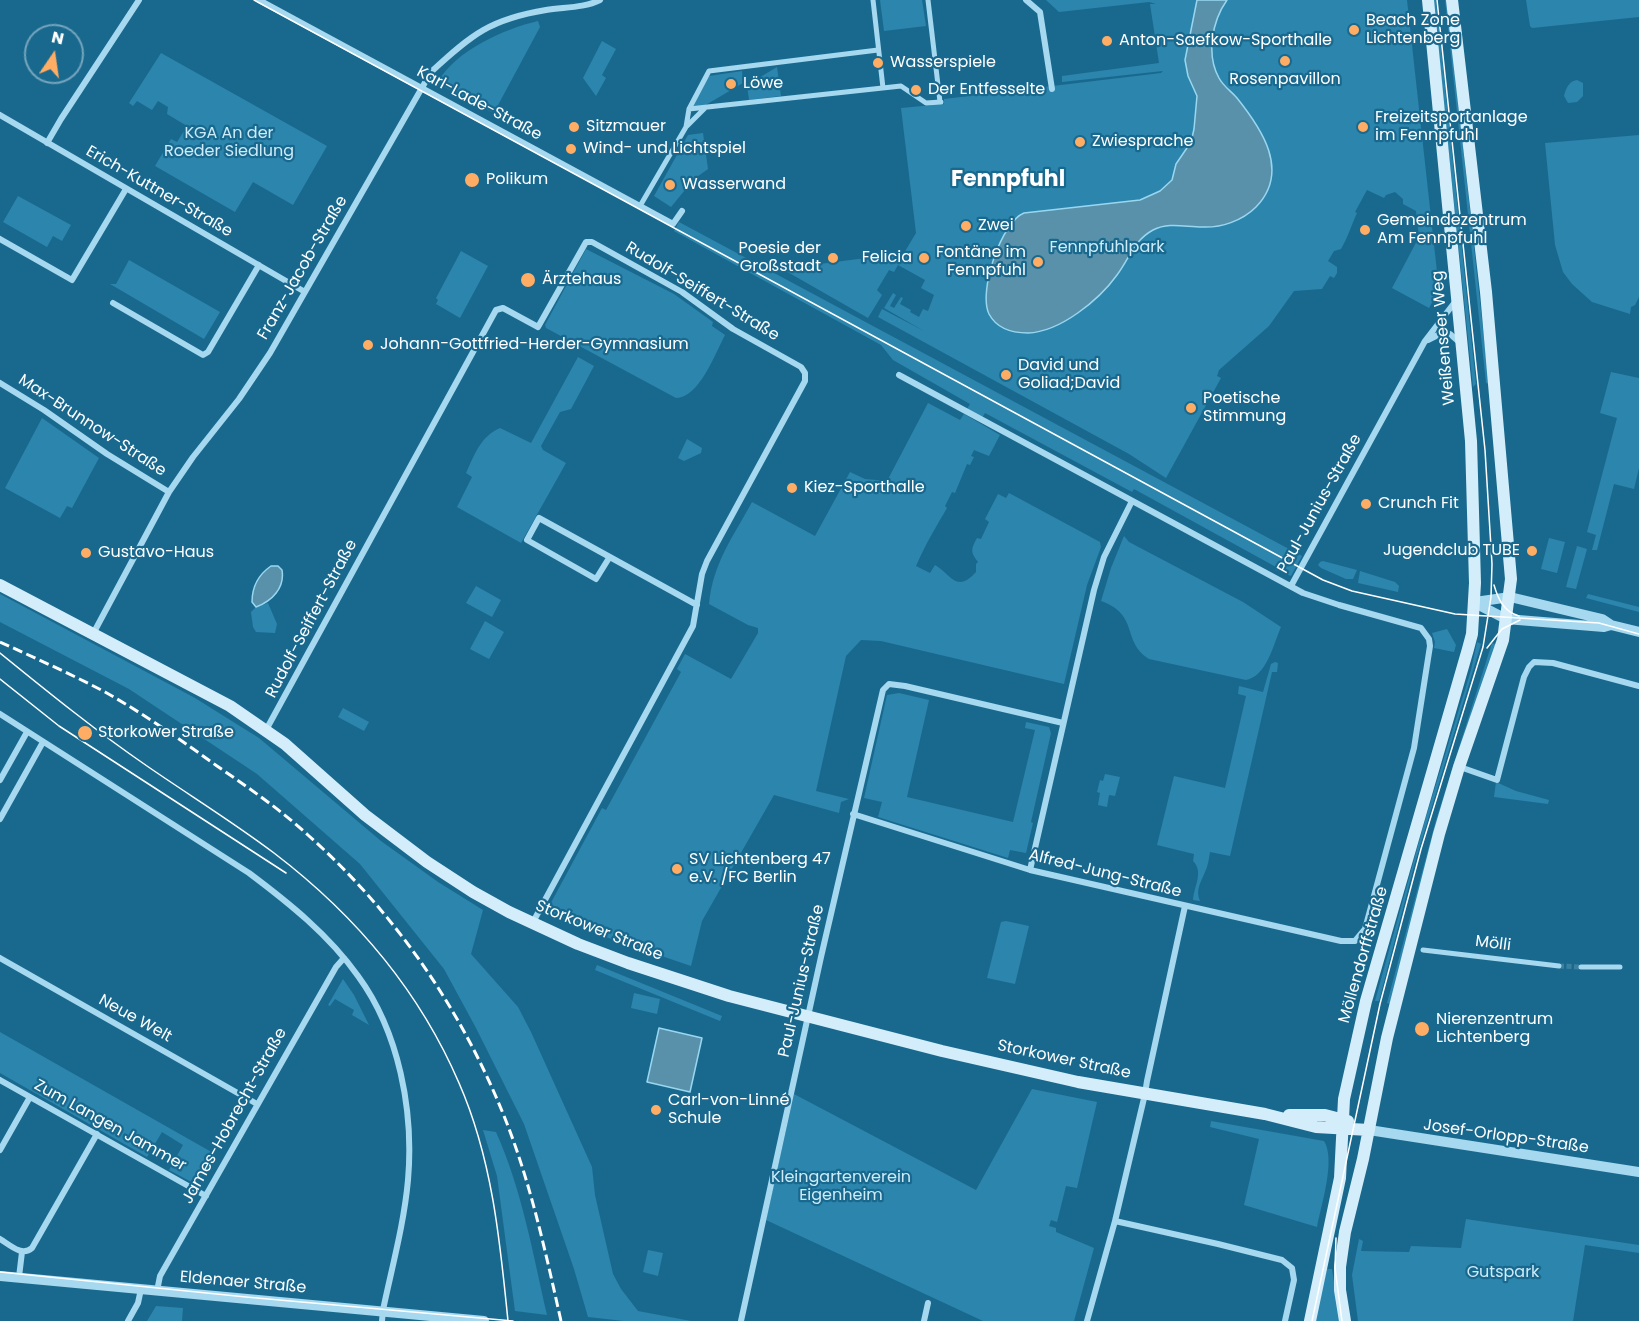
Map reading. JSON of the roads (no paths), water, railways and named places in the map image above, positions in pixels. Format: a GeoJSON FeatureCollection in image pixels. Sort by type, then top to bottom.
{"type":"FeatureCollection","features":[{"type":"Feature","properties":{"kind":"main road","name":"Weißenseer Weg"},"geometry":{"type":"LineString","coordinates":[[1428,0],[1471,441],[1475,603]]}},
{"type":"Feature","properties":{"kind":"main road"},"geometry":{"type":"LineString","coordinates":[[1345,1321],[1340,1290],[1340,1267],[1345,1232],[1395,1004],[1434,851],[1501,649],[1510,597],[1511,579],[1495,388],[1452,0]]}},
{"type":"Feature","properties":{"kind":"main road","name":"Storkower Straße"},"geometry":{"type":"LineString","coordinates":[[0,585],[230,706],[266,730],[359,810],[410,850],[465,887],[532,924],[578,944],[628,963],[736,998],[942,1051],[1078,1082],[1270,1115],[1316,1127],[1343,1124],[1369,1130]]}},
{"type":"Feature","properties":{"kind":"main road","name":"Möllendorffstraße"},"geometry":{"type":"LineString","coordinates":[[1310,1321],[1340,1178],[1345,1093],[1366,1001],[1468,649],[1475,603]]}},
{"type":"Feature","properties":{"kind":"street"},"geometry":{"type":"LineString","coordinates":[[47,143],[139,0]]}},
{"type":"Feature","properties":{"kind":"street","name":"Karl-Lade-Straße"},"geometry":{"type":"LineString","coordinates":[[259,0],[673,224],[682,211]]}},
{"type":"Feature","properties":{"kind":"street","name":"Franz-Jacob-Straße"},"geometry":{"type":"LineString","coordinates":[[93,634],[169,492],[193,457],[239,399],[270,353],[431,72],[454,50],[489,25],[526,14],[588,5],[600,0]]}},
{"type":"Feature","properties":{"kind":"street"},"geometry":{"type":"LineString","coordinates":[[873,0],[883,88]]}},
{"type":"Feature","properties":{"kind":"street"},"geometry":{"type":"LineString","coordinates":[[689,109],[901,86],[926,103],[940,102],[928,0]]}},
{"type":"Feature","properties":{"kind":"street"},"geometry":{"type":"LineString","coordinates":[[1026,0],[1040,12],[1052,89]]}},
{"type":"Feature","properties":{"kind":"street"},"geometry":{"type":"LineString","coordinates":[[686,127],[689,109],[710,71],[878,50]]}},
{"type":"Feature","properties":{"kind":"street"},"geometry":{"type":"LineString","coordinates":[[640,206],[686,127],[705,108]]}},
{"type":"Feature","properties":{"kind":"street","name":"Erich-Kuttner-Straße"},"geometry":{"type":"LineString","coordinates":[[0,115],[305,292]]}},
{"type":"Feature","properties":{"kind":"street"},"geometry":{"type":"LineString","coordinates":[[0,239],[72,280],[126,189]]}},
{"type":"Feature","properties":{"kind":"street","name":"Rudolf-Seiffert-Straße"},"geometry":{"type":"LineString","coordinates":[[266,730],[496,310],[503,308],[538,327],[586,242],[592,243],[682,292],[733,329],[801,367],[805,373],[805,381],[707,561],[702,574],[693,626],[532,924]]}},
{"type":"Feature","properties":{"kind":"street"},"geometry":{"type":"LineString","coordinates":[[113,303],[203,355],[208,352],[259,265]]}},
{"type":"Feature","properties":{"kind":"street","name":"Paul-Junius-Straße"},"geometry":{"type":"LineString","coordinates":[[898,375],[1291,586],[1425,341],[1441,318],[1452,309],[1458,298]]}},
{"type":"Feature","properties":{"kind":"street"},"geometry":{"type":"LineString","coordinates":[[1425,341],[1440,334],[1450,334],[1461,344]]}},
{"type":"Feature","properties":{"kind":"street","name":"Max-Brunnow-Straße"},"geometry":{"type":"LineString","coordinates":[[0,383],[169,492]]}},
{"type":"Feature","properties":{"kind":"street"},"geometry":{"type":"LineString","coordinates":[[1030,870],[1099,572],[1132,501]]}},
{"type":"Feature","properties":{"kind":"street"},"geometry":{"type":"LineString","coordinates":[[609,558],[596,579],[527,540],[539,518],[698,605]]}},
{"type":"Feature","properties":{"kind":"street","name":"Möllendorffstraße"},"geometry":{"type":"LineString","coordinates":[[1185,906],[1341,941],[1355,942],[1365,929],[1414,748],[1430,646],[1429,639],[1424,629],[1412,624],[1339,606],[1303,593],[1291,586]]}},
{"type":"Feature","properties":{"kind":"street"},"geometry":{"type":"LineString","coordinates":[[1475,603],[1510,597],[1527,600],[1602,619],[1611,625],[1639,632]]}},
{"type":"Feature","properties":{"kind":"street"},"geometry":{"type":"LineString","coordinates":[[1475,603],[1506,619],[1604,627],[1611,625]]}},
{"type":"Feature","properties":{"kind":"street"},"geometry":{"type":"LineString","coordinates":[[1460,767],[1497,780],[1528,666],[1534,662],[1553,663],[1639,686]]}},
{"type":"Feature","properties":{"kind":"street","name":"Paul-Junius-Straße"},"geometry":{"type":"LineString","coordinates":[[741,1321],[807,1016],[883,690],[889,684],[1063,723]]}},
{"type":"Feature","properties":{"kind":"street"},"geometry":{"type":"LineString","coordinates":[[0,714],[249,873],[300,913],[344,958],[362,982],[389,1036],[400,1074],[407,1112],[408,1181],[404,1213],[383,1316]]}},
{"type":"Feature","properties":{"kind":"street"},"geometry":{"type":"LineString","coordinates":[[0,780],[27,732]]}},
{"type":"Feature","properties":{"kind":"street"},"geometry":{"type":"LineString","coordinates":[[0,819],[43,742]]}},
{"type":"Feature","properties":{"kind":"street","name":"Alfred-Jung-Straße"},"geometry":{"type":"LineString","coordinates":[[853,814],[1030,870],[1185,906],[1145,1094],[1115,1221],[1087,1321]]}},
{"type":"Feature","properties":{"kind":"street","name":"Mölli"},"geometry":{"type":"LineString","coordinates":[[1423,950],[1559,966]]}},
{"type":"Feature","properties":{"kind":"street","name":"Neue Welt"},"geometry":{"type":"LineString","coordinates":[[0,958],[257,1104]]}},
{"type":"Feature","properties":{"kind":"street","name":"James-Hobrecht-Straße"},"geometry":{"type":"LineString","coordinates":[[158,1291],[160,1276],[313,1005],[344,958]]}},
{"type":"Feature","properties":{"kind":"street"},"geometry":{"type":"LineString","coordinates":[[1581,967],[1620,968]]}},
{"type":"Feature","properties":{"kind":"street","name":"Zum Langen Jammer"},"geometry":{"type":"LineString","coordinates":[[0,1080],[206,1196]]}},
{"type":"Feature","properties":{"kind":"street"},"geometry":{"type":"LineString","coordinates":[[0,1150],[30,1097]]}},
{"type":"Feature","properties":{"kind":"street","name":"Josef-Orlopp-Straße"},"geometry":{"type":"LineString","coordinates":[[1369,1130],[1639,1172]]}},
{"type":"Feature","properties":{"kind":"street"},"geometry":{"type":"LineString","coordinates":[[0,1239],[22,1252],[32,1248],[97,1134]]}},
{"type":"Feature","properties":{"kind":"street"},"geometry":{"type":"LineString","coordinates":[[1115,1221],[1282,1260],[1292,1268],[1294,1280],[1285,1321]]}},
{"type":"Feature","properties":{"kind":"street"},"geometry":{"type":"LineString","coordinates":[[19,1277],[22,1252]]}},
{"type":"Feature","properties":{"kind":"street","name":"Eldenaer Straße"},"geometry":{"type":"LineString","coordinates":[[0,1276],[383,1316],[484,1321]]}},
{"type":"Feature","properties":{"kind":"street"},"geometry":{"type":"LineString","coordinates":[[128,1321],[138,1303],[141,1289]]}},
{"type":"Feature","properties":{"kind":"street"},"geometry":{"type":"LineString","coordinates":[[924,1321],[928,1303]]}},
{"type":"Feature","properties":{"kind":"tunnel"},"geometry":{"type":"LineString","coordinates":[[1559,966],[1581,967]]}},
{"type":"Feature","properties":{"kind":"tram line"},"geometry":{"type":"LineString","coordinates":[[254,0],[1323,580],[1352,591],[1455,614],[1599,623],[1639,634]]}},
{"type":"Feature","properties":{"kind":"tram line"},"geometry":{"type":"LineString","coordinates":[[1312,1321],[1380,1004],[1421,849],[1483,647],[1491,597],[1492,564],[1485,450],[1437,0]]}},
{"type":"Feature","properties":{"kind":"tram line"},"geometry":{"type":"LineString","coordinates":[[1494,585],[1502,604],[1519,616]]}},
{"type":"Feature","properties":{"kind":"tram line"},"geometry":{"type":"LineString","coordinates":[[1487,648],[1502,629],[1520,620]]}},
{"type":"Feature","properties":{"kind":"tram line"},"geometry":{"type":"LineString","coordinates":[[0,653],[109,739],[274,853],[331,902],[382,956],[404,985],[443,1049],[470,1111],[493,1200],[508,1321]]}},
{"type":"Feature","properties":{"kind":"tram line"},"geometry":{"type":"LineString","coordinates":[[0,679],[59,726],[286,873]]}},
{"type":"Feature","properties":{"kind":"tram line"},"geometry":{"type":"LineString","coordinates":[[1336,1238],[1335,1268],[1342,1321]]}},
{"type":"Feature","properties":{"kind":"tram line"},"geometry":{"type":"LineString","coordinates":[[0,1272],[513,1321]]}},
{"type":"Feature","properties":{"kind":"railway"},"geometry":{"type":"LineString","coordinates":[[0,642],[105,692],[162,727],[276,808],[340,865],[369,896],[421,963],[466,1034],[485,1072],[512,1137],[529,1189],[561,1321]]}},
{"type":"Feature","properties":{"kind":"place","name":"Beach Zone Lichtenberg"},"geometry":{"type":"Point","coordinates":[1354,30]}},
{"type":"Feature","properties":{"kind":"place","name":"Anton-Saefkow-Sporthalle"},"geometry":{"type":"Point","coordinates":[1107,41]}},
{"type":"Feature","properties":{"kind":"place","name":"Rosenpavillon"},"geometry":{"type":"Point","coordinates":[1285,61]}},
{"type":"Feature","properties":{"kind":"place","name":"Wasserspiele"},"geometry":{"type":"Point","coordinates":[878,63]}},
{"type":"Feature","properties":{"kind":"place","name":"Löwe"},"geometry":{"type":"Point","coordinates":[731,84]}},
{"type":"Feature","properties":{"kind":"place","name":"Der Entfesselte"},"geometry":{"type":"Point","coordinates":[916,90]}},
{"type":"Feature","properties":{"kind":"place","name":"Sitzmauer"},"geometry":{"type":"Point","coordinates":[574,127]}},
{"type":"Feature","properties":{"kind":"place","name":"Freizeitsportanlage im Fennpfuhl"},"geometry":{"type":"Point","coordinates":[1363,127]}},
{"type":"Feature","properties":{"kind":"place","name":"Zwiesprache"},"geometry":{"type":"Point","coordinates":[1080,142]}},
{"type":"Feature","properties":{"kind":"place","name":"Wind- und Lichtspiel"},"geometry":{"type":"Point","coordinates":[571,149]}},
{"type":"Feature","properties":{"kind":"place","name":"Polikum"},"geometry":{"type":"Point","coordinates":[472,180]}},
{"type":"Feature","properties":{"kind":"place","name":"Wasserwand"},"geometry":{"type":"Point","coordinates":[670,185]}},
{"type":"Feature","properties":{"kind":"place","name":"Zwei"},"geometry":{"type":"Point","coordinates":[966,226]}},
{"type":"Feature","properties":{"kind":"place","name":"Gemeindezentrum Am Fennpfuhl"},"geometry":{"type":"Point","coordinates":[1365,230]}},
{"type":"Feature","properties":{"kind":"place","name":"Poesie der Großstadt"},"geometry":{"type":"Point","coordinates":[833,258]}},
{"type":"Feature","properties":{"kind":"place","name":"Felicia"},"geometry":{"type":"Point","coordinates":[924,258]}},
{"type":"Feature","properties":{"kind":"place","name":"Fontäne im Fennpfuhl"},"geometry":{"type":"Point","coordinates":[1038,262]}},
{"type":"Feature","properties":{"kind":"place","name":"Ärztehaus"},"geometry":{"type":"Point","coordinates":[528,280]}},
{"type":"Feature","properties":{"kind":"place","name":"Johann-Gottfried-Herder-Gymnasium"},"geometry":{"type":"Point","coordinates":[368,345]}},
{"type":"Feature","properties":{"kind":"place","name":"David und Goliad;David"},"geometry":{"type":"Point","coordinates":[1006,375]}},
{"type":"Feature","properties":{"kind":"place","name":"Poetische Stimmung"},"geometry":{"type":"Point","coordinates":[1191,408]}},
{"type":"Feature","properties":{"kind":"place","name":"Kiez-Sporthalle"},"geometry":{"type":"Point","coordinates":[792,488]}},
{"type":"Feature","properties":{"kind":"place","name":"Crunch Fit"},"geometry":{"type":"Point","coordinates":[1366,504]}},
{"type":"Feature","properties":{"kind":"place","name":"Jugendclub TUBE"},"geometry":{"type":"Point","coordinates":[1532,551]}},
{"type":"Feature","properties":{"kind":"place","name":"Gustavo-Haus"},"geometry":{"type":"Point","coordinates":[86,553]}},
{"type":"Feature","properties":{"kind":"place","name":"Storkower Straße"},"geometry":{"type":"Point","coordinates":[85,733]}},
{"type":"Feature","properties":{"kind":"place","name":"SV Lichtenberg 47 e.V. /FC Berlin"},"geometry":{"type":"Point","coordinates":[677,869]}},
{"type":"Feature","properties":{"kind":"place","name":"Nierenzentrum Lichtenberg"},"geometry":{"type":"Point","coordinates":[1422,1029]}},
{"type":"Feature","properties":{"kind":"place","name":"Carl-von-Linné Schule"},"geometry":{"type":"Point","coordinates":[656,1110]}},
{"type":"Feature","properties":{"kind":"district","name":"Fennpfuhl"},"geometry":{"type":"Point","coordinates":[1008,180]}},
{"type":"Feature","properties":{"kind":"park label","name":"KGA An der Roeder Siedlung"},"geometry":{"type":"Point","coordinates":[229,143]}},
{"type":"Feature","properties":{"kind":"park label","name":"Fennpfuhlpark"},"geometry":{"type":"Point","coordinates":[1107,248]}},
{"type":"Feature","properties":{"kind":"park label","name":"Kleingartenverein Eigenheim"},"geometry":{"type":"Point","coordinates":[841,1187]}},
{"type":"Feature","properties":{"kind":"park label","name":"Gutspark"},"geometry":{"type":"Point","coordinates":[1503,1273]}}]}
